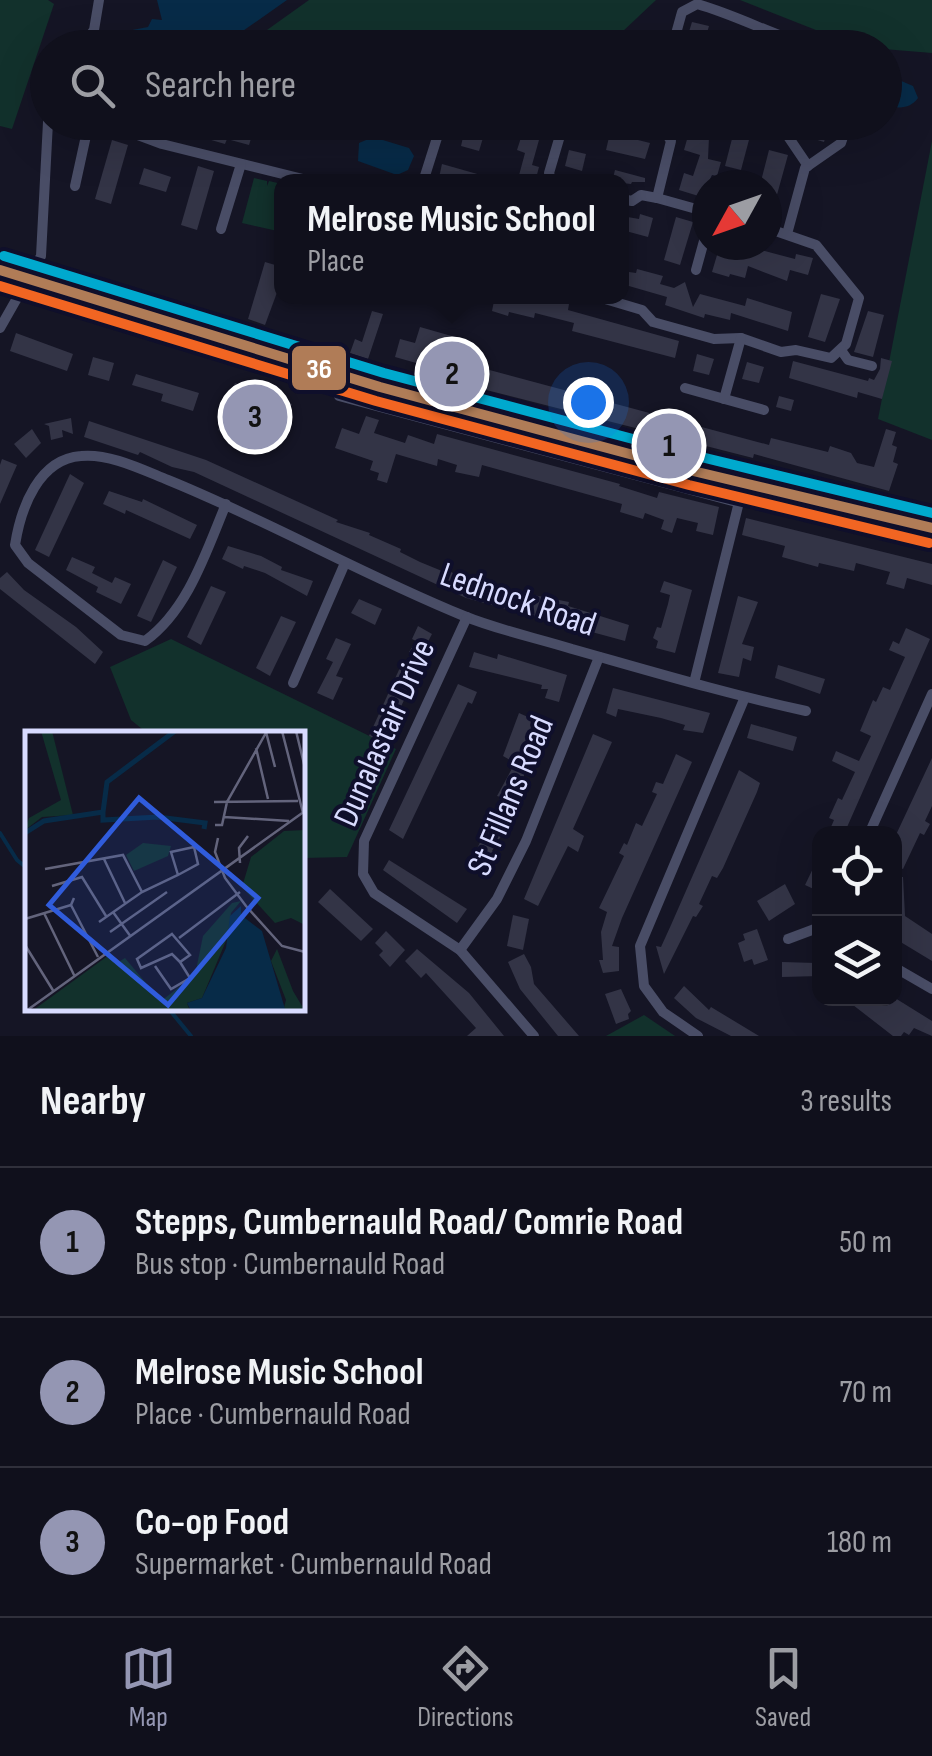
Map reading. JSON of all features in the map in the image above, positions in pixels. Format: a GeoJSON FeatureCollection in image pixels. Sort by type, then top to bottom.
{"type":"FeatureCollection","features":[{"type":"Feature","properties":{"kind":"main road"},"geometry":{"type":"LineString","coordinates":[[0,270],[344,377],[932,528]]}},
{"type":"Feature","properties":{"kind":"street"},"geometry":{"type":"LineString","coordinates":[[94,30],[99,0]]}},
{"type":"Feature","properties":{"kind":"street"},"geometry":{"type":"LineString","coordinates":[[677,30],[682,12],[698,4],[742,16],[767,30]]}},
{"type":"Feature","properties":{"kind":"street"},"geometry":{"type":"LineString","coordinates":[[0,328],[41,256],[47,140]]}},
{"type":"Feature","properties":{"kind":"street"},"geometry":{"type":"LineString","coordinates":[[75,186],[86,140]]}},
{"type":"Feature","properties":{"kind":"street"},"geometry":{"type":"LineString","coordinates":[[151,140],[282,174]]}},
{"type":"Feature","properties":{"kind":"street"},"geometry":{"type":"LineString","coordinates":[[426,174],[436,140]]}},
{"type":"Feature","properties":{"kind":"street"},"geometry":{"type":"LineString","coordinates":[[549,174],[559,140]]}},
{"type":"Feature","properties":{"kind":"street"},"geometry":{"type":"LineString","coordinates":[[657,198],[670,140]]}},
{"type":"Feature","properties":{"kind":"street"},"geometry":{"type":"LineString","coordinates":[[792,140],[808,166]]}},
{"type":"Feature","properties":{"kind":"street"},"geometry":{"type":"LineString","coordinates":[[787,234],[808,166],[842,140]]}},
{"type":"Feature","properties":{"kind":"street"},"geometry":{"type":"LineString","coordinates":[[222,229],[241,164]]}},
{"type":"Feature","properties":{"kind":"street"},"geometry":{"type":"LineString","coordinates":[[629,200],[641,195],[692,208]]}},
{"type":"Feature","properties":{"kind":"street"},"geometry":{"type":"LineString","coordinates":[[621,304],[642,310],[653,322],[714,338],[741,338],[782,352],[796,350],[831,358],[846,344],[859,298],[816,245],[782,232]]}},
{"type":"Feature","properties":{"kind":"street"},"geometry":{"type":"LineString","coordinates":[[696,270],[699,260]]}},
{"type":"Feature","properties":{"kind":"street"},"geometry":{"type":"LineString","coordinates":[[724,399],[741,338]]}},
{"type":"Feature","properties":{"kind":"street"},"geometry":{"type":"LineString","coordinates":[[841,350],[848,360],[872,366]]}},
{"type":"Feature","properties":{"kind":"street"},"geometry":{"type":"LineString","coordinates":[[344,377],[339,396],[740,503]]}},
{"type":"Feature","properties":{"kind":"street"},"geometry":{"type":"LineString","coordinates":[[685,388],[764,410]]}},
{"type":"Feature","properties":{"kind":"street"},"geometry":{"type":"LineString","coordinates":[[86,455],[136,467],[226,504],[196,574],[164,626],[144,641],[121,634],[28,563],[15,544],[19,520],[44,472],[60,459],[86,455]]}},
{"type":"Feature","properties":{"kind":"street"},"geometry":{"type":"LineString","coordinates":[[694,683],[744,482]]}},
{"type":"Feature","properties":{"kind":"street","name":"Lednock Road"},"geometry":{"type":"LineString","coordinates":[[226,504],[466,618],[806,711]]}},
{"type":"Feature","properties":{"kind":"street"},"geometry":{"type":"LineString","coordinates":[[294,682],[345,563]]}},
{"type":"Feature","properties":{"kind":"street","name":"Dunalastair Drive"},"geometry":{"type":"LineString","coordinates":[[466,618],[364,841],[362,874],[374,893],[460,950],[534,1036]]}},
{"type":"Feature","properties":{"kind":"street","name":"St Fillans Road"},"geometry":{"type":"LineString","coordinates":[[460,950],[497,899],[526,841],[600,656]]}},
{"type":"Feature","properties":{"kind":"street"},"geometry":{"type":"LineString","coordinates":[[873,826],[932,694]]}},
{"type":"Feature","properties":{"kind":"street"},"geometry":{"type":"LineString","coordinates":[[698,1036],[663,1012],[644,986],[640,946],[745,697]]}},
{"type":"Feature","properties":{"kind":"street"},"geometry":{"type":"LineString","coordinates":[[788,938],[812,930]]}},
{"type":"Feature","properties":{"kind":"street"},"geometry":{"type":"LineString","coordinates":[[902,972],[932,989]]}},
{"type":"Feature","properties":{"kind":"green space"},"geometry":{"type":"Polygon","coordinates":[[[0,0],[48,0],[54,4],[45,30],[30,30],[30,75],[12,129],[0,126],[0,0]]]}},
{"type":"Feature","properties":{"kind":"green space"},"geometry":{"type":"Polygon","coordinates":[[[309,0],[656,0],[624,30],[267,30],[309,0]]]}},
{"type":"Feature","properties":{"kind":"green space"},"geometry":{"type":"Polygon","coordinates":[[[740,0],[932,0],[932,53],[902,51],[902,30],[816,30],[740,0]]]}},
{"type":"Feature","properties":{"kind":"green space"},"geometry":{"type":"Polygon","coordinates":[[[932,141],[932,440],[878,419],[932,141]]]}},
{"type":"Feature","properties":{"kind":"green space"},"geometry":{"type":"Polygon","coordinates":[[[254,178],[267,181],[267,186],[269,181],[274,182],[274,230],[242,223],[254,178]]]}},
{"type":"Feature","properties":{"kind":"green space"},"geometry":{"type":"Polygon","coordinates":[[[171,639],[396,749],[347,857],[305,858],[305,731],[145,731],[131,720],[110,667],[171,639]]]}},
{"type":"Feature","properties":{"kind":"green space"},"geometry":{"type":"Polygon","coordinates":[[[644,1015],[675,1036],[606,1036],[644,1015]]]}},
{"type":"Feature","properties":{"kind":"water"},"geometry":{"type":"Polygon","coordinates":[[[157,0],[287,0],[244,30],[132,30],[148,27],[152,19],[162,20],[157,0]]]}},
{"type":"Feature","properties":{"kind":"water"},"geometry":{"type":"Polygon","coordinates":[[[902,81],[913,86],[918,98],[903,107],[902,81]]]}},
{"type":"Feature","properties":{"kind":"water"},"geometry":{"type":"Polygon","coordinates":[[[383,140],[409,148],[414,156],[408,170],[394,174],[358,161],[359,143],[383,140]]]}},
{"type":"Feature","properties":{"kind":"building"},"geometry":{"type":"Polygon","coordinates":[[[692,22],[709,26],[708,30],[690,30],[692,22]]]}},
{"type":"Feature","properties":{"kind":"building"},"geometry":{"type":"Polygon","coordinates":[[[112,140],[128,145],[111,204],[95,199],[112,140]]]}},
{"type":"Feature","properties":{"kind":"building"},"geometry":{"type":"Polygon","coordinates":[[[462,140],[482,140],[479,151],[461,146],[462,140]]]}},
{"type":"Feature","properties":{"kind":"building"},"geometry":{"type":"Polygon","coordinates":[[[520,140],[539,140],[532,165],[539,167],[537,174],[519,174],[525,153],[517,150],[520,140]]]}},
{"type":"Feature","properties":{"kind":"building"},"geometry":{"type":"Polygon","coordinates":[[[608,140],[650,143],[645,159],[606,150],[608,140]]]}},
{"type":"Feature","properties":{"kind":"building"},"geometry":{"type":"Polygon","coordinates":[[[687,140],[709,140],[708,159],[721,162],[719,170],[695,170],[700,155],[684,150],[687,140]]]}},
{"type":"Feature","properties":{"kind":"building"},"geometry":{"type":"Polygon","coordinates":[[[732,140],[749,140],[741,170],[725,166],[732,140]]]}},
{"type":"Feature","properties":{"kind":"building"},"geometry":{"type":"Polygon","coordinates":[[[569,150],[586,154],[582,171],[565,166],[569,150]]]}},
{"type":"Feature","properties":{"kind":"building"},"geometry":{"type":"Polygon","coordinates":[[[769,150],[788,155],[782,177],[782,170],[764,170],[769,150]]]}},
{"type":"Feature","properties":{"kind":"building"},"geometry":{"type":"Polygon","coordinates":[[[442,164],[477,174],[440,174],[442,164]]]}},
{"type":"Feature","properties":{"kind":"building"},"geometry":{"type":"Polygon","coordinates":[[[198,166],[214,171],[197,230],[181,225],[198,166]]]}},
{"type":"Feature","properties":{"kind":"building"},"geometry":{"type":"Polygon","coordinates":[[[144,168],[171,177],[166,192],[139,184],[144,168]]]}},
{"type":"Feature","properties":{"kind":"building"},"geometry":{"type":"Polygon","coordinates":[[[615,170],[645,178],[645,182],[629,184],[629,174],[614,174],[615,170]]]}},
{"type":"Feature","properties":{"kind":"building"},"geometry":{"type":"Polygon","coordinates":[[[684,173],[692,176],[692,194],[679,190],[684,173]]]}},
{"type":"Feature","properties":{"kind":"building"},"geometry":{"type":"Polygon","coordinates":[[[640,214],[653,218],[648,237],[629,232],[629,217],[639,219],[640,214]]]}},
{"type":"Feature","properties":{"kind":"building"},"geometry":{"type":"Polygon","coordinates":[[[676,217],[692,222],[680,265],[664,260],[676,217]]]}},
{"type":"Feature","properties":{"kind":"building"},"geometry":{"type":"Polygon","coordinates":[[[796,254],[813,258],[808,275],[790,270],[787,281],[748,266],[745,278],[712,272],[716,260],[782,260],[782,256],[795,259],[796,254]]]}},
{"type":"Feature","properties":{"kind":"building"},"geometry":{"type":"Polygon","coordinates":[[[265,262],[274,265],[274,301],[265,325],[248,319],[265,262]]]}},
{"type":"Feature","properties":{"kind":"building"},"geometry":{"type":"Polygon","coordinates":[[[637,269],[663,276],[660,284],[674,288],[685,282],[693,307],[700,294],[745,306],[747,298],[792,312],[788,331],[731,313],[730,320],[705,314],[704,318],[665,305],[667,297],[629,286],[629,272],[636,273],[637,269]]]}},
{"type":"Feature","properties":{"kind":"building"},"geometry":{"type":"Polygon","coordinates":[[[821,294],[840,299],[825,342],[808,337],[821,294]]]}},
{"type":"Feature","properties":{"kind":"building"},"geometry":{"type":"Polygon","coordinates":[[[493,304],[569,304],[568,310],[679,341],[675,358],[572,331],[574,323],[535,313],[534,318],[492,311],[493,304]]]}},
{"type":"Feature","properties":{"kind":"building"},"geometry":{"type":"Polygon","coordinates":[[[372,311],[383,314],[368,359],[350,353],[355,339],[362,342],[372,311]]]}},
{"type":"Feature","properties":{"kind":"building"},"geometry":{"type":"Polygon","coordinates":[[[868,311],[884,315],[873,357],[854,352],[868,311]]]}},
{"type":"Feature","properties":{"kind":"building"},"geometry":{"type":"Polygon","coordinates":[[[420,327],[469,341],[462,368],[481,374],[482,368],[769,445],[771,438],[828,452],[830,446],[851,453],[857,463],[874,467],[886,429],[896,432],[893,462],[898,464],[889,491],[754,454],[753,458],[439,378],[441,370],[395,357],[400,339],[415,343],[420,327]]]}},
{"type":"Feature","properties":{"kind":"building"},"geometry":{"type":"Polygon","coordinates":[[[16,333],[73,354],[67,371],[10,351],[16,333]]]}},
{"type":"Feature","properties":{"kind":"building"},"geometry":{"type":"Polygon","coordinates":[[[697,354],[714,359],[709,375],[693,371],[697,354]]]}},
{"type":"Feature","properties":{"kind":"building"},"geometry":{"type":"Polygon","coordinates":[[[93,357],[114,363],[109,381],[88,375],[93,357]]]}},
{"type":"Feature","properties":{"kind":"building"},"geometry":{"type":"Polygon","coordinates":[[[881,358],[892,361],[882,399],[858,392],[857,398],[789,378],[793,361],[874,380],[881,358]]]}},
{"type":"Feature","properties":{"kind":"building"},"geometry":{"type":"Polygon","coordinates":[[[747,362],[764,367],[759,383],[742,379],[747,362]]]}},
{"type":"Feature","properties":{"kind":"building"},"geometry":{"type":"Polygon","coordinates":[[[136,374],[199,393],[193,411],[161,401],[163,394],[132,385],[136,374]]]}},
{"type":"Feature","properties":{"kind":"building"},"geometry":{"type":"Polygon","coordinates":[[[235,383],[292,404],[275,450],[218,430],[235,383]]]}},
{"type":"Feature","properties":{"kind":"building"},"geometry":{"type":"Polygon","coordinates":[[[779,396],[794,400],[791,411],[776,407],[779,396]]]}},
{"type":"Feature","properties":{"kind":"building"},"geometry":{"type":"Polygon","coordinates":[[[366,416],[379,420],[374,433],[405,443],[408,435],[434,444],[437,434],[620,484],[657,498],[659,492],[719,507],[713,535],[696,531],[698,523],[677,518],[672,533],[661,529],[664,520],[645,513],[643,519],[620,512],[622,504],[482,465],[479,477],[455,472],[457,465],[438,459],[437,466],[396,454],[387,483],[377,480],[379,473],[370,470],[373,461],[335,448],[342,428],[359,434],[366,416]]]}},
{"type":"Feature","properties":{"kind":"building"},"geometry":{"type":"Polygon","coordinates":[[[71,418],[73,434],[62,430],[63,437],[51,440],[49,426],[44,424],[71,418]]]}},
{"type":"Feature","properties":{"kind":"building"},"geometry":{"type":"Polygon","coordinates":[[[89,421],[206,460],[336,522],[370,533],[420,562],[473,583],[569,602],[568,606],[629,625],[625,641],[466,598],[194,472],[84,437],[89,421]]]}},
{"type":"Feature","properties":{"kind":"building"},"geometry":{"type":"Polygon","coordinates":[[[32,429],[41,443],[26,458],[14,444],[32,429]]]}},
{"type":"Feature","properties":{"kind":"building"},"geometry":{"type":"Polygon","coordinates":[[[2,459],[17,465],[0,504],[0,465],[2,459]]]}},
{"type":"Feature","properties":{"kind":"building"},"geometry":{"type":"Polygon","coordinates":[[[70,474],[84,483],[49,557],[35,550],[70,474]]]}},
{"type":"Feature","properties":{"kind":"building"},"geometry":{"type":"Polygon","coordinates":[[[109,491],[142,502],[143,499],[197,525],[190,539],[126,510],[125,514],[103,504],[109,491]]]}},
{"type":"Feature","properties":{"kind":"building"},"geometry":{"type":"Polygon","coordinates":[[[746,518],[932,564],[932,585],[907,578],[904,589],[886,584],[890,572],[856,563],[854,571],[782,557],[785,546],[742,535],[746,518]]]}},
{"type":"Feature","properties":{"kind":"building"},"geometry":{"type":"Polygon","coordinates":[[[228,546],[261,556],[282,567],[281,570],[313,581],[307,596],[265,573],[244,566],[243,569],[222,559],[228,546]]]}},
{"type":"Feature","properties":{"kind":"building"},"geometry":{"type":"Polygon","coordinates":[[[72,557],[95,567],[92,573],[112,583],[115,577],[131,584],[121,604],[66,570],[72,557]]]}},
{"type":"Feature","properties":{"kind":"building"},"geometry":{"type":"Polygon","coordinates":[[[163,560],[177,567],[151,622],[137,616],[163,560]]]}},
{"type":"Feature","properties":{"kind":"building"},"geometry":{"type":"Polygon","coordinates":[[[7,572],[103,652],[95,664],[0,589],[0,578],[7,572]]]}},
{"type":"Feature","properties":{"kind":"building"},"geometry":{"type":"Polygon","coordinates":[[[664,581],[692,590],[675,653],[656,648],[658,641],[653,638],[657,627],[661,628],[670,595],[660,592],[664,581]]]}},
{"type":"Feature","properties":{"kind":"building"},"geometry":{"type":"Polygon","coordinates":[[[211,586],[226,592],[201,645],[187,637],[211,586]]]}},
{"type":"Feature","properties":{"kind":"building"},"geometry":{"type":"Polygon","coordinates":[[[738,596],[758,602],[742,644],[754,647],[751,661],[743,658],[739,677],[718,673],[738,596]]]}},
{"type":"Feature","properties":{"kind":"building"},"geometry":{"type":"Polygon","coordinates":[[[359,599],[382,609],[375,625],[351,613],[359,599]]]}},
{"type":"Feature","properties":{"kind":"building"},"geometry":{"type":"Polygon","coordinates":[[[281,616],[296,622],[270,676],[256,668],[281,616]]]}},
{"type":"Feature","properties":{"kind":"building"},"geometry":{"type":"Polygon","coordinates":[[[418,626],[432,634],[421,655],[409,652],[416,641],[412,639],[418,626]]]}},
{"type":"Feature","properties":{"kind":"building"},"geometry":{"type":"Polygon","coordinates":[[[906,628],[930,639],[848,826],[831,826],[834,820],[829,818],[855,772],[832,761],[836,751],[859,761],[871,736],[860,731],[873,700],[876,702],[883,687],[890,690],[905,657],[889,650],[893,641],[899,644],[906,628]]]}},
{"type":"Feature","properties":{"kind":"building"},"geometry":{"type":"Polygon","coordinates":[[[336,638],[351,644],[336,676],[343,678],[333,700],[317,693],[333,662],[326,659],[336,638]]]}},
{"type":"Feature","properties":{"kind":"building"},"geometry":{"type":"Polygon","coordinates":[[[474,652],[497,659],[498,654],[567,675],[559,702],[545,698],[548,689],[541,689],[542,685],[469,667],[474,652]]]}},
{"type":"Feature","properties":{"kind":"building"},"geometry":{"type":"Polygon","coordinates":[[[403,661],[419,668],[384,743],[369,736],[403,661]]]}},
{"type":"Feature","properties":{"kind":"building"},"geometry":{"type":"Polygon","coordinates":[[[778,665],[825,679],[820,694],[775,678],[778,665]]]}},
{"type":"Feature","properties":{"kind":"building"},"geometry":{"type":"Polygon","coordinates":[[[458,684],[477,692],[472,704],[468,702],[403,839],[389,830],[458,684]]]}},
{"type":"Feature","properties":{"kind":"building"},"geometry":{"type":"Polygon","coordinates":[[[613,688],[710,713],[703,733],[683,730],[685,725],[661,718],[618,709],[616,717],[606,713],[613,688]]]}},
{"type":"Feature","properties":{"kind":"building"},"geometry":{"type":"Polygon","coordinates":[[[519,713],[548,726],[526,769],[510,821],[492,851],[497,853],[484,874],[469,866],[515,763],[503,756],[519,713]]]}},
{"type":"Feature","properties":{"kind":"building"},"geometry":{"type":"Polygon","coordinates":[[[751,724],[797,737],[793,751],[747,738],[751,724]]]}},
{"type":"Feature","properties":{"kind":"building"},"geometry":{"type":"Polygon","coordinates":[[[593,734],[612,742],[573,829],[584,836],[578,852],[568,846],[538,906],[524,899],[593,734]]]}},
{"type":"Feature","properties":{"kind":"building"},"geometry":{"type":"Polygon","coordinates":[[[676,754],[692,762],[612,946],[619,947],[619,971],[603,973],[599,960],[603,960],[601,932],[607,912],[599,908],[624,856],[619,853],[624,843],[627,845],[636,823],[642,826],[657,794],[652,792],[656,782],[663,784],[676,754]]]}},
{"type":"Feature","properties":{"kind":"building"},"geometry":{"type":"Polygon","coordinates":[[[932,758],[932,806],[925,821],[930,824],[924,835],[920,833],[903,869],[900,826],[932,758]]]}},
{"type":"Feature","properties":{"kind":"building"},"geometry":{"type":"Polygon","coordinates":[[[739,770],[760,783],[757,792],[723,868],[717,878],[712,876],[699,904],[703,906],[693,916],[664,974],[656,946],[661,947],[739,770]]]}},
{"type":"Feature","properties":{"kind":"building"},"geometry":{"type":"Polygon","coordinates":[[[389,860],[467,909],[457,923],[383,870],[389,860]]]}},
{"type":"Feature","properties":{"kind":"building"},"geometry":{"type":"Polygon","coordinates":[[[902,877],[905,916],[932,934],[932,961],[902,943],[902,877]]]}},
{"type":"Feature","properties":{"kind":"building"},"geometry":{"type":"Polygon","coordinates":[[[785,884],[795,904],[769,921],[757,901],[785,884]]]}},
{"type":"Feature","properties":{"kind":"building"},"geometry":{"type":"Polygon","coordinates":[[[330,889],[373,929],[361,941],[318,902],[330,889]]]}},
{"type":"Feature","properties":{"kind":"building"},"geometry":{"type":"Polygon","coordinates":[[[513,915],[529,919],[523,950],[507,946],[513,915]]]}},
{"type":"Feature","properties":{"kind":"building"},"geometry":{"type":"Polygon","coordinates":[[[757,929],[768,960],[754,965],[752,959],[744,962],[738,943],[745,940],[743,934],[757,929]]]}},
{"type":"Feature","properties":{"kind":"building"},"geometry":{"type":"Polygon","coordinates":[[[386,931],[405,950],[390,967],[375,943],[386,931]]]}},
{"type":"Feature","properties":{"kind":"building"},"geometry":{"type":"Polygon","coordinates":[[[417,949],[469,993],[504,1036],[467,1036],[476,1028],[426,973],[421,978],[405,961],[417,949]]]}},
{"type":"Feature","properties":{"kind":"building"},"geometry":{"type":"Polygon","coordinates":[[[524,954],[534,984],[579,1036],[558,1036],[520,989],[508,962],[524,954]]]}},
{"type":"Feature","properties":{"kind":"building"},"geometry":{"type":"Polygon","coordinates":[[[782,962],[812,963],[812,976],[782,977],[782,962]]]}},
{"type":"Feature","properties":{"kind":"building"},"geometry":{"type":"Polygon","coordinates":[[[684,986],[709,1010],[711,1007],[759,1036],[731,1036],[696,1018],[674,998],[684,986]]]}},
{"type":"Feature","properties":{"kind":"building"},"geometry":{"type":"Polygon","coordinates":[[[621,989],[631,1011],[629,1019],[616,1024],[605,994],[621,989]]]}},
{"type":"Feature","properties":{"kind":"building"},"geometry":{"type":"Polygon","coordinates":[[[902,1002],[932,1021],[932,1036],[914,1028],[909,1035],[904,1032],[893,1036],[854,1006],[902,1006],[902,1002]]]}},
{"type":"Feature","properties":{"kind":"waterway"},"geometry":{"type":"LineString","coordinates":[[0,833],[25,867]]}},
{"type":"Feature","properties":{"kind":"waterway"},"geometry":{"type":"LineString","coordinates":[[170,1011],[191,1036]]}},
{"type":"Feature","properties":{"kind":"transit line"},"geometry":{"type":"LineString","coordinates":[[4,256],[384,373],[932,513]]}},
{"type":"Feature","properties":{"kind":"transit line","name":"36"},"geometry":{"type":"LineString","coordinates":[[0,270],[380,387],[693,471],[932,528]]}},
{"type":"Feature","properties":{"kind":"transit line"},"geometry":{"type":"LineString","coordinates":[[0,286],[376,401],[689,485],[929,543]]}},
{"type":"Feature","properties":{"kind":"place","name":"Melrose Music School"},"geometry":{"type":"Point","coordinates":[452,374]}},
{"type":"Feature","properties":{"kind":"place","name":"Co-op Food"},"geometry":{"type":"Point","coordinates":[255,417]}},
{"type":"Feature","properties":{"kind":"place","name":"Stepps, Cumbernauld Road/ Comrie Road"},"geometry":{"type":"Point","coordinates":[669,446]}}]}
